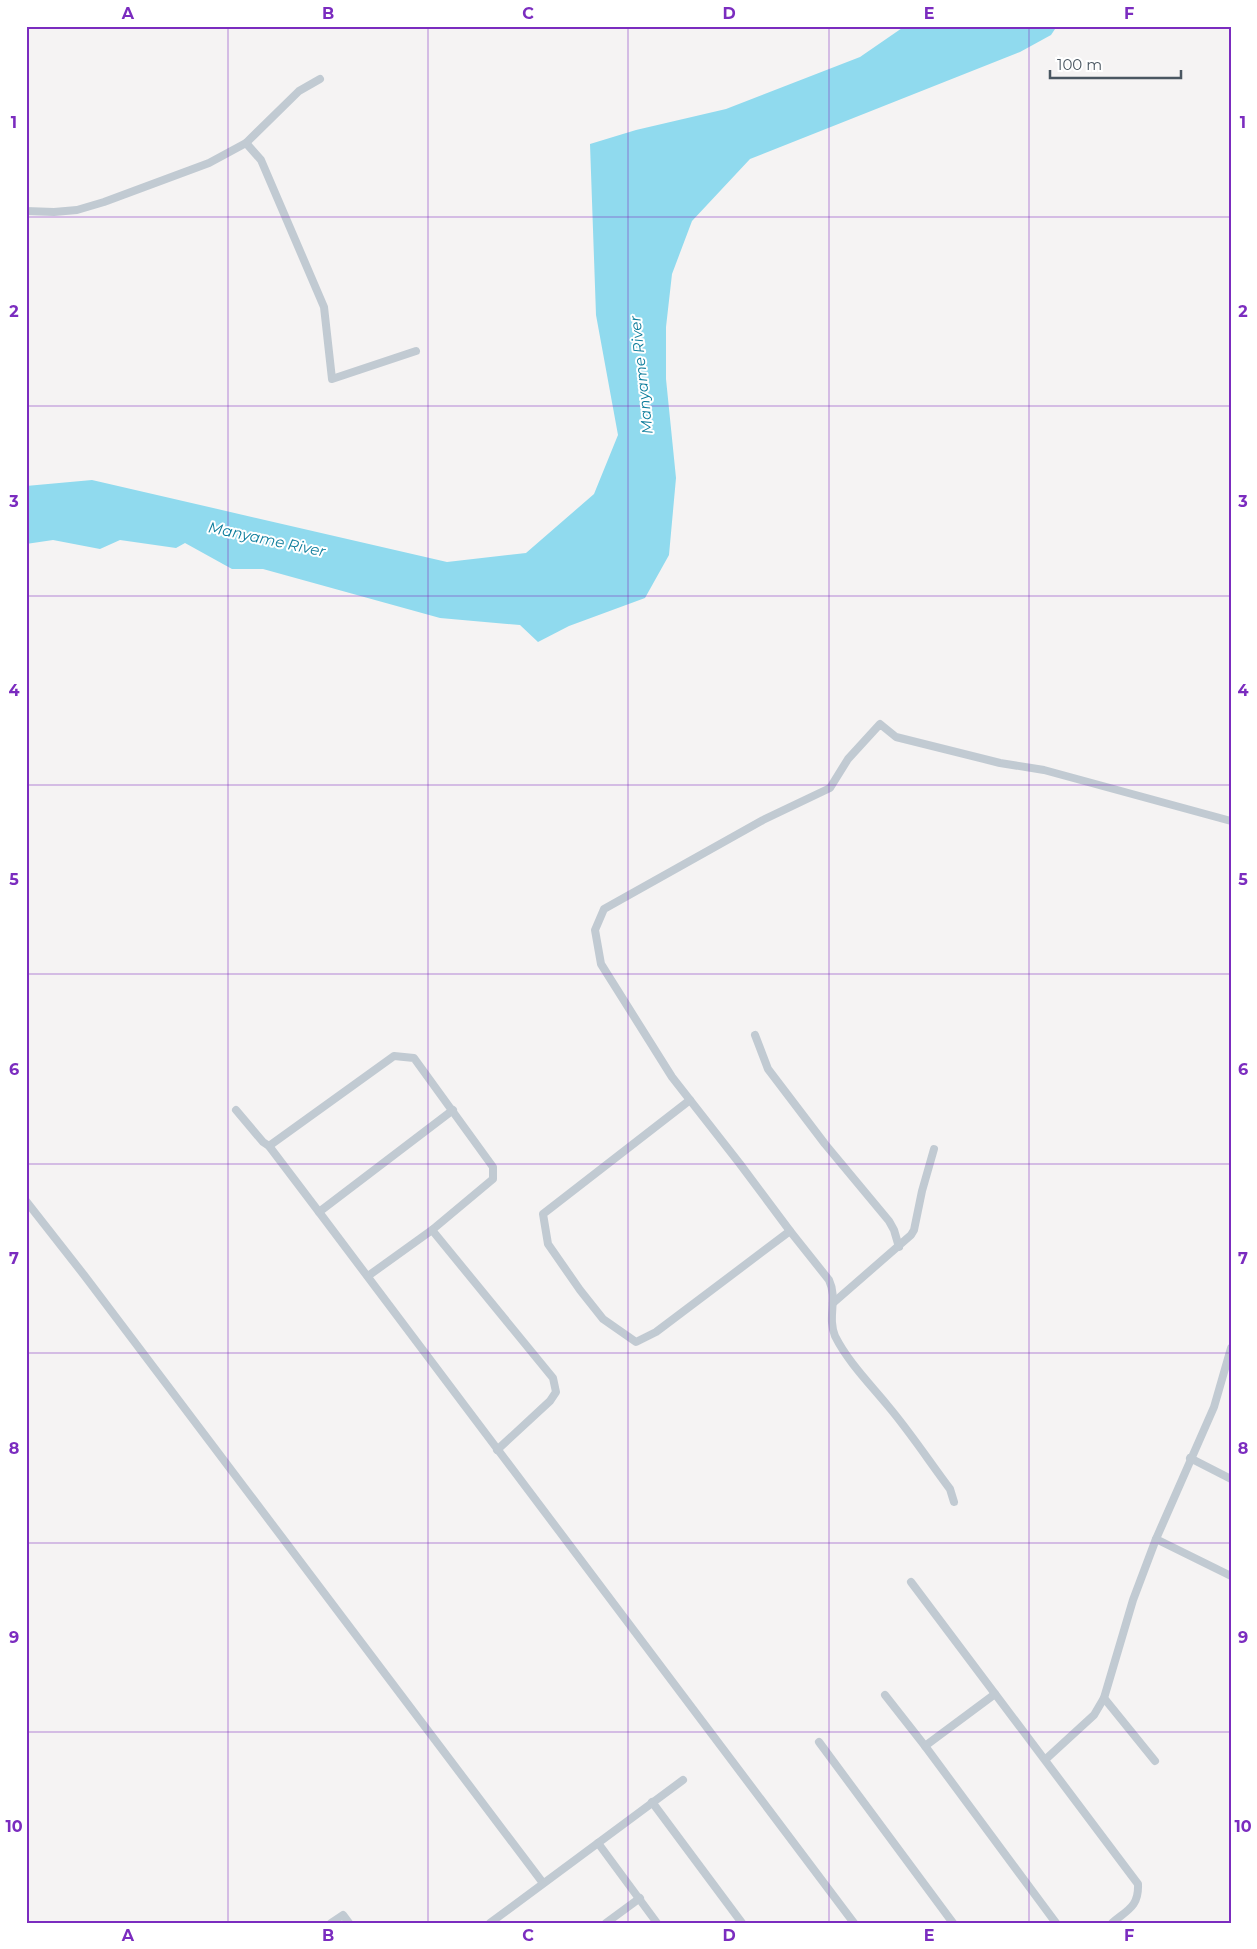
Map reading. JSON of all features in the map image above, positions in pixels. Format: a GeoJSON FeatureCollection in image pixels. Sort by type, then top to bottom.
{"type":"FeatureCollection","features":[{"type":"Feature","properties":{"kind":"street"},"geometry":{"type":"LineString","coordinates":[[26,211],[62,212],[76,210],[95,205],[209,163],[246,143],[299,91],[320,79]]}},
{"type":"Feature","properties":{"kind":"street"},"geometry":{"type":"LineString","coordinates":[[246,143],[261,160],[324,307],[332,379],[416,351]]}},
{"type":"Feature","properties":{"kind":"street"},"geometry":{"type":"LineString","coordinates":[[954,1502],[950,1489],[889,1407],[853,1364],[836,1336],[830,1320],[833,1303],[829,1280],[672,1077],[601,964],[595,930],[604,910],[763,820],[830,788],[852,754],[880,724],[896,738],[990,760],[1044,770],[1231,821]]}},
{"type":"Feature","properties":{"kind":"street"},"geometry":{"type":"LineString","coordinates":[[755,1035],[768,1069],[825,1144],[889,1221],[899,1247]]}},
{"type":"Feature","properties":{"kind":"street"},"geometry":{"type":"LineString","coordinates":[[269,1146],[394,1056],[414,1058],[494,1167],[493,1179],[432,1230],[368,1276]]}},
{"type":"Feature","properties":{"kind":"street"},"geometry":{"type":"LineString","coordinates":[[690,1100],[543,1214],[548,1244],[580,1290],[603,1319],[636,1342],[656,1332],[790,1231]]}},
{"type":"Feature","properties":{"kind":"street"},"geometry":{"type":"LineString","coordinates":[[236,1110],[263,1142],[269,1146],[368,1276],[854,1923]]}},
{"type":"Feature","properties":{"kind":"street"},"geometry":{"type":"LineString","coordinates":[[319,1212],[453,1110]]}},
{"type":"Feature","properties":{"kind":"street"},"geometry":{"type":"LineString","coordinates":[[833,1303],[899,1247],[914,1230],[922,1191],[934,1149]]}},
{"type":"Feature","properties":{"kind":"street"},"geometry":{"type":"LineString","coordinates":[[26,1201],[84,1275],[543,1883]]}},
{"type":"Feature","properties":{"kind":"street"},"geometry":{"type":"LineString","coordinates":[[432,1230],[553,1378],[556,1392],[550,1401],[497,1450]]}},
{"type":"Feature","properties":{"kind":"street"},"geometry":{"type":"LineString","coordinates":[[1046,1759],[1094,1715],[1104,1698],[1133,1600],[1156,1539],[1214,1407],[1231,1348]]}},
{"type":"Feature","properties":{"kind":"street"},"geometry":{"type":"LineString","coordinates":[[1190,1458],[1231,1479]]}},
{"type":"Feature","properties":{"kind":"street"},"geometry":{"type":"LineString","coordinates":[[1156,1539],[1231,1576]]}},
{"type":"Feature","properties":{"kind":"street"},"geometry":{"type":"LineString","coordinates":[[911,1582],[1046,1759],[1138,1884],[1138,1895],[1135,1904],[1112,1923]]}},
{"type":"Feature","properties":{"kind":"street"},"geometry":{"type":"LineString","coordinates":[[925,1746],[995,1694]]}},
{"type":"Feature","properties":{"kind":"street"},"geometry":{"type":"LineString","coordinates":[[885,1695],[1056,1923]]}},
{"type":"Feature","properties":{"kind":"street"},"geometry":{"type":"LineString","coordinates":[[1104,1698],[1155,1761]]}},
{"type":"Feature","properties":{"kind":"street"},"geometry":{"type":"LineString","coordinates":[[819,1742],[953,1923]]}},
{"type":"Feature","properties":{"kind":"street"},"geometry":{"type":"LineString","coordinates":[[490,1923],[683,1780]]}},
{"type":"Feature","properties":{"kind":"street"},"geometry":{"type":"LineString","coordinates":[[652,1802],[742,1923]]}},
{"type":"Feature","properties":{"kind":"street"},"geometry":{"type":"LineString","coordinates":[[598,1843],[658,1923]]}},
{"type":"Feature","properties":{"kind":"street"},"geometry":{"type":"LineString","coordinates":[[606,1923],[640,1898]]}},
{"type":"Feature","properties":{"kind":"street"},"geometry":{"type":"LineString","coordinates":[[331,1923],[343,1915],[349,1923]]}},
{"type":"Feature","properties":{"kind":"water","name":"Manyame River"},"geometry":{"type":"Polygon","coordinates":[[[905,26],[1057,26],[1051,35],[1020,52],[750,159],[692,221],[672,274],[666,327],[666,379],[676,478],[669,555],[645,598],[569,626],[538,642],[520,625],[440,618],[263,569],[232,569],[185,543],[176,548],[120,540],[100,549],[53,540],[26,544],[26,486],[92,480],[447,562],[526,553],[594,494],[618,435],[596,315],[590,144],[636,130],[726,109],[860,57],[905,26]]]}}]}
